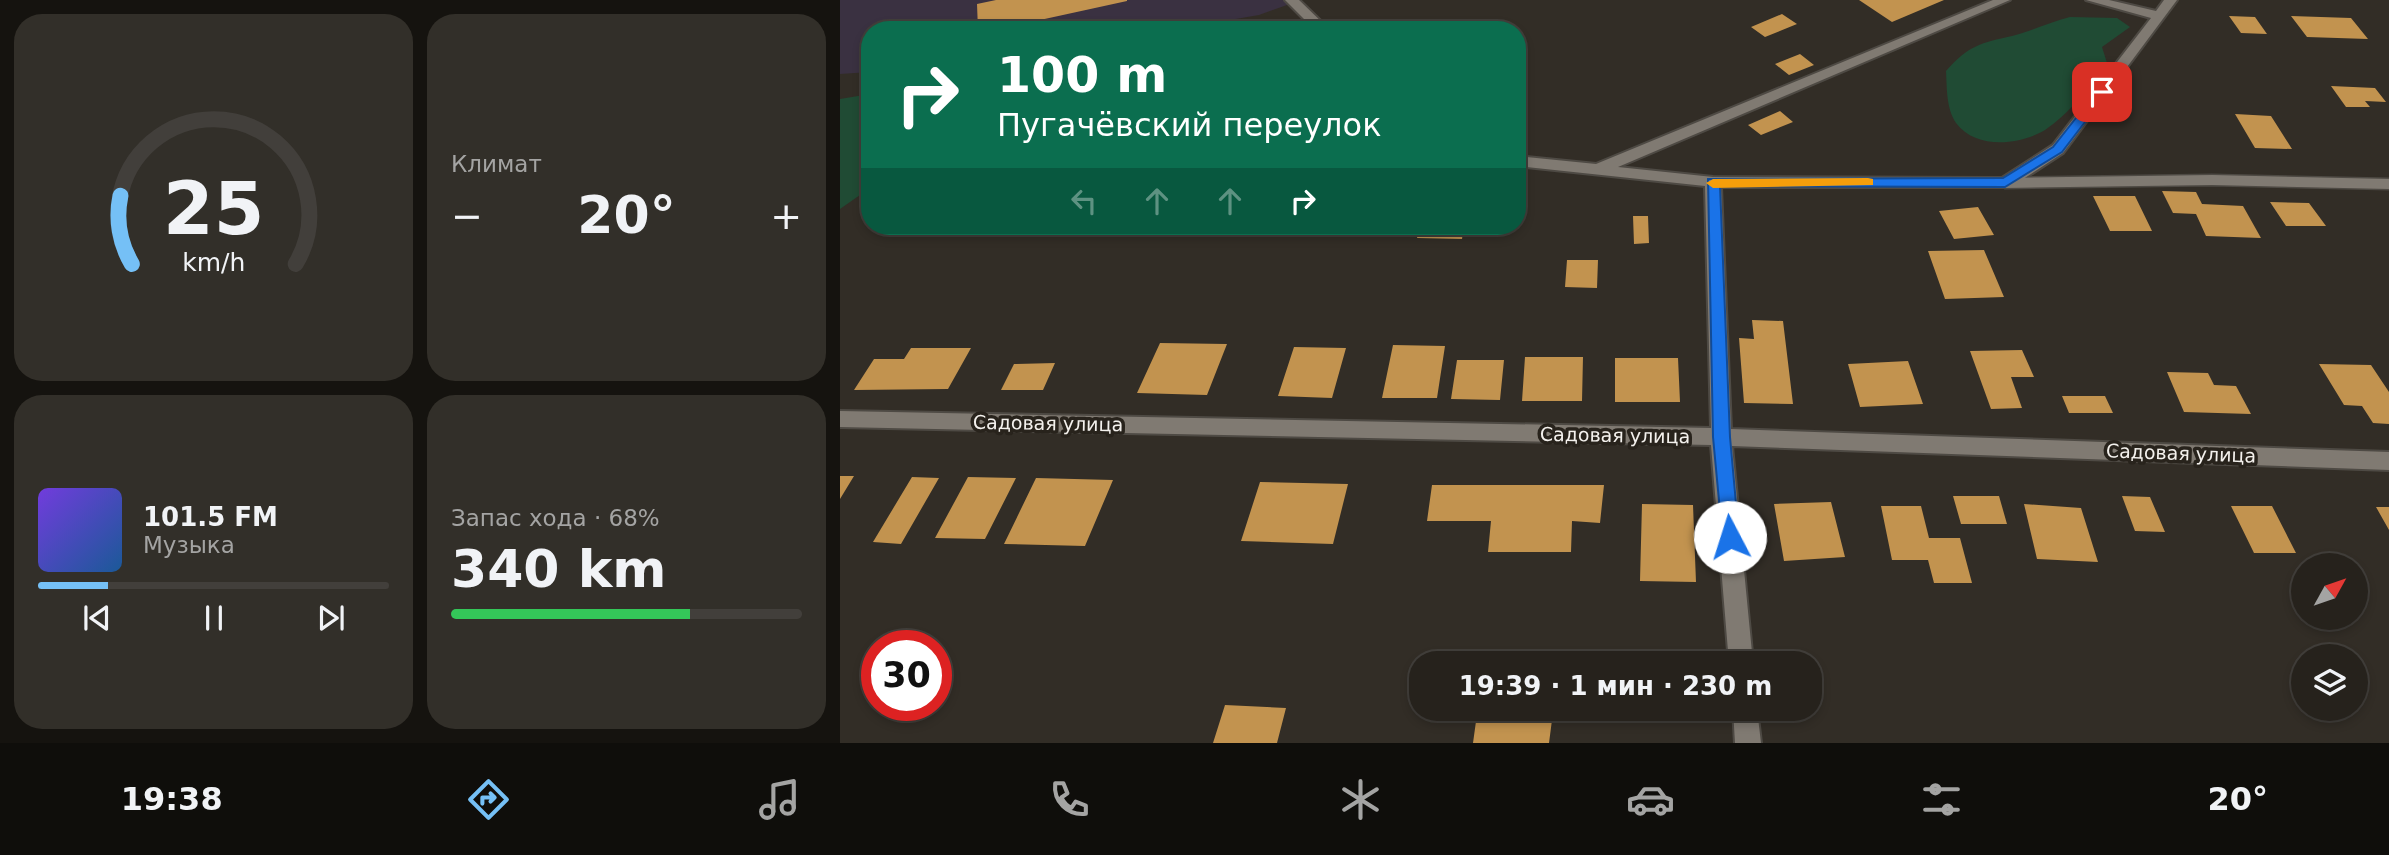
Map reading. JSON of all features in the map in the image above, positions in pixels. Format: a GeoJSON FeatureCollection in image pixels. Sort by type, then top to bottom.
{"type":"FeatureCollection","features":[{"type":"Feature","properties":{"kind":"street"},"geometry":{"type":"LineString","coordinates":[[1291,0],[1313,21]]}},
{"type":"Feature","properties":{"kind":"street"},"geometry":{"type":"LineString","coordinates":[[1597,170],[2004,0]]}},
{"type":"Feature","properties":{"kind":"street"},"geometry":{"type":"LineString","coordinates":[[2092,0],[2161,16]]}},
{"type":"Feature","properties":{"kind":"street"},"geometry":{"type":"LineString","coordinates":[[1526,162],[1713,182],[2005,183],[2058,149],[2171,0]]}},
{"type":"Feature","properties":{"kind":"street"},"geometry":{"type":"LineString","coordinates":[[1713,182],[1721,437],[1740,651]]}},
{"type":"Feature","properties":{"kind":"street","name":"Садовая улица"},"geometry":{"type":"LineString","coordinates":[[840,419],[1721,437],[2389,461]]}},
{"type":"Feature","properties":{"kind":"street"},"geometry":{"type":"LineString","coordinates":[[1746,721],[1748,743]]}},
{"type":"Feature","properties":{"kind":"lane"},"geometry":{"type":"LineString","coordinates":[[2005,183],[2212,180],[2389,184]]}},
{"type":"Feature","properties":{"kind":"shaded area"},"geometry":{"type":"Polygon","coordinates":[[[840,0],[1301,0],[1259,15],[1224,21],[861,21],[861,73],[840,74],[840,0]]]}},
{"type":"Feature","properties":{"kind":"green space"},"geometry":{"type":"Polygon","coordinates":[[[2070,17],[2117,18],[2130,27],[2102,47],[2107,63],[2079,99],[2045,130],[2023,139],[1986,141],[1965,132],[1950,111],[1946,71],[1976,46],[2070,17]]]}},
{"type":"Feature","properties":{"kind":"green space"},"geometry":{"type":"Polygon","coordinates":[[[861,96],[861,194],[840,209],[840,99],[861,96]]]}},
{"type":"Feature","properties":{"kind":"building"},"geometry":{"type":"Polygon","coordinates":[[[996,0],[1127,0],[1035,21],[978,21],[977,4],[996,0]]]}},
{"type":"Feature","properties":{"kind":"building"},"geometry":{"type":"Polygon","coordinates":[[[1859,0],[1944,0],[1892,22],[1859,0]]]}},
{"type":"Feature","properties":{"kind":"building"},"geometry":{"type":"Polygon","coordinates":[[[1782,14],[1797,24],[1765,37],[1751,27],[1782,14]]]}},
{"type":"Feature","properties":{"kind":"building"},"geometry":{"type":"Polygon","coordinates":[[[2229,16],[2255,17],[2267,34],[2241,33],[2229,16]]]}},
{"type":"Feature","properties":{"kind":"building"},"geometry":{"type":"Polygon","coordinates":[[[2291,16],[2351,18],[2368,39],[2307,37],[2291,16]]]}},
{"type":"Feature","properties":{"kind":"building"},"geometry":{"type":"Polygon","coordinates":[[[1800,54],[1814,65],[1789,75],[1775,64],[1800,54]]]}},
{"type":"Feature","properties":{"kind":"building"},"geometry":{"type":"Polygon","coordinates":[[[2331,86],[2375,88],[2386,102],[2365,101],[2370,107],[2346,107],[2331,86]]]}},
{"type":"Feature","properties":{"kind":"building"},"geometry":{"type":"Polygon","coordinates":[[[1780,111],[1793,122],[1761,135],[1748,125],[1780,111]]]}},
{"type":"Feature","properties":{"kind":"building"},"geometry":{"type":"Polygon","coordinates":[[[2235,114],[2271,116],[2292,149],[2255,148],[2235,114]]]}},
{"type":"Feature","properties":{"kind":"building"},"geometry":{"type":"Polygon","coordinates":[[[2162,191],[2196,192],[2202,204],[2243,206],[2261,238],[2206,236],[2196,214],[2173,213],[2162,191]]]}},
{"type":"Feature","properties":{"kind":"building"},"geometry":{"type":"Polygon","coordinates":[[[2093,196],[2135,196],[2152,231],[2110,231],[2093,196]]]}},
{"type":"Feature","properties":{"kind":"building"},"geometry":{"type":"Polygon","coordinates":[[[2270,202],[2309,203],[2326,226],[2286,226],[2270,202]]]}},
{"type":"Feature","properties":{"kind":"building"},"geometry":{"type":"Polygon","coordinates":[[[1978,207],[1994,235],[1954,239],[1939,211],[1978,207]]]}},
{"type":"Feature","properties":{"kind":"building"},"geometry":{"type":"Polygon","coordinates":[[[1633,216],[1648,216],[1649,243],[1634,244],[1633,216]]]}},
{"type":"Feature","properties":{"kind":"building"},"geometry":{"type":"Polygon","coordinates":[[[1418,235],[1463,235],[1462,239],[1417,238],[1418,235]]]}},
{"type":"Feature","properties":{"kind":"building"},"geometry":{"type":"Polygon","coordinates":[[[1984,250],[2004,297],[1945,299],[1928,251],[1984,250]]]}},
{"type":"Feature","properties":{"kind":"building"},"geometry":{"type":"Polygon","coordinates":[[[1567,260],[1598,260],[1597,288],[1565,287],[1567,260]]]}},
{"type":"Feature","properties":{"kind":"building"},"geometry":{"type":"Polygon","coordinates":[[[1752,320],[1783,321],[1793,404],[1744,403],[1739,338],[1754,339],[1752,320]]]}},
{"type":"Feature","properties":{"kind":"building"},"geometry":{"type":"Polygon","coordinates":[[[1160,343],[1227,344],[1207,395],[1137,393],[1160,343]]]}},
{"type":"Feature","properties":{"kind":"building"},"geometry":{"type":"Polygon","coordinates":[[[1393,345],[1445,346],[1437,398],[1382,398],[1393,345]]]}},
{"type":"Feature","properties":{"kind":"building"},"geometry":{"type":"Polygon","coordinates":[[[1294,347],[1346,348],[1332,398],[1278,396],[1294,347]]]}},
{"type":"Feature","properties":{"kind":"building"},"geometry":{"type":"Polygon","coordinates":[[[911,348],[971,348],[948,389],[854,390],[874,359],[904,359],[911,348]]]}},
{"type":"Feature","properties":{"kind":"building"},"geometry":{"type":"Polygon","coordinates":[[[2022,350],[2034,377],[2011,377],[2022,408],[1991,409],[1970,351],[2022,350]]]}},
{"type":"Feature","properties":{"kind":"building"},"geometry":{"type":"Polygon","coordinates":[[[1525,357],[1583,357],[1582,401],[1522,401],[1525,357]]]}},
{"type":"Feature","properties":{"kind":"building"},"geometry":{"type":"Polygon","coordinates":[[[1615,358],[1678,358],[1680,402],[1615,402],[1615,358]]]}},
{"type":"Feature","properties":{"kind":"building"},"geometry":{"type":"Polygon","coordinates":[[[1457,360],[1504,360],[1500,400],[1451,399],[1457,360]]]}},
{"type":"Feature","properties":{"kind":"building"},"geometry":{"type":"Polygon","coordinates":[[[1908,361],[1923,404],[1860,407],[1848,364],[1908,361]]]}},
{"type":"Feature","properties":{"kind":"building"},"geometry":{"type":"Polygon","coordinates":[[[1055,363],[1043,390],[1001,390],[1014,364],[1055,363]]]}},
{"type":"Feature","properties":{"kind":"building"},"geometry":{"type":"Polygon","coordinates":[[[2319,364],[2371,365],[2389,392],[2389,424],[2373,423],[2362,406],[2344,405],[2319,364]]]}},
{"type":"Feature","properties":{"kind":"building"},"geometry":{"type":"Polygon","coordinates":[[[2167,372],[2208,373],[2214,385],[2236,386],[2251,414],[2184,412],[2167,372]]]}},
{"type":"Feature","properties":{"kind":"building"},"geometry":{"type":"Polygon","coordinates":[[[2062,396],[2105,396],[2113,413],[2069,413],[2062,396]]]}},
{"type":"Feature","properties":{"kind":"building"},"geometry":{"type":"Polygon","coordinates":[[[840,476],[854,476],[840,499],[840,476]]]}},
{"type":"Feature","properties":{"kind":"building"},"geometry":{"type":"Polygon","coordinates":[[[912,477],[939,478],[901,544],[873,542],[912,477]]]}},
{"type":"Feature","properties":{"kind":"building"},"geometry":{"type":"Polygon","coordinates":[[[968,477],[1016,478],[985,539],[935,538],[968,477]]]}},
{"type":"Feature","properties":{"kind":"building"},"geometry":{"type":"Polygon","coordinates":[[[1036,478],[1113,480],[1085,546],[1004,544],[1036,478]]]}},
{"type":"Feature","properties":{"kind":"building"},"geometry":{"type":"Polygon","coordinates":[[[1260,482],[1348,484],[1333,544],[1241,541],[1260,482]]]}},
{"type":"Feature","properties":{"kind":"building"},"geometry":{"type":"Polygon","coordinates":[[[1432,485],[1604,485],[1600,523],[1572,521],[1571,552],[1488,552],[1491,521],[1427,521],[1432,485]]]}},
{"type":"Feature","properties":{"kind":"building"},"geometry":{"type":"Polygon","coordinates":[[[1953,496],[1999,496],[2007,524],[1961,524],[1953,496]]]}},
{"type":"Feature","properties":{"kind":"building"},"geometry":{"type":"Polygon","coordinates":[[[2122,496],[2150,497],[2165,532],[2135,531],[2122,496]]]}},
{"type":"Feature","properties":{"kind":"building"},"geometry":{"type":"Polygon","coordinates":[[[1831,502],[1845,557],[1784,561],[1774,504],[1831,502]]]}},
{"type":"Feature","properties":{"kind":"building"},"geometry":{"type":"Polygon","coordinates":[[[1642,504],[1693,505],[1696,582],[1640,581],[1642,504]]]}},
{"type":"Feature","properties":{"kind":"building"},"geometry":{"type":"Polygon","coordinates":[[[2024,504],[2081,508],[2098,562],[2037,559],[2024,504]]]}},
{"type":"Feature","properties":{"kind":"building"},"geometry":{"type":"Polygon","coordinates":[[[1881,506],[1921,506],[1929,538],[1960,538],[1972,583],[1934,583],[1928,560],[1892,560],[1881,506]]]}},
{"type":"Feature","properties":{"kind":"building"},"geometry":{"type":"Polygon","coordinates":[[[2231,506],[2272,506],[2296,553],[2254,553],[2231,506]]]}},
{"type":"Feature","properties":{"kind":"building"},"geometry":{"type":"Polygon","coordinates":[[[2376,507],[2389,507],[2389,530],[2376,507]]]}},
{"type":"Feature","properties":{"kind":"building"},"geometry":{"type":"Polygon","coordinates":[[[1225,705],[1286,708],[1277,743],[1213,743],[1225,705]]]}},
{"type":"Feature","properties":{"kind":"building"},"geometry":{"type":"Polygon","coordinates":[[[1476,721],[1552,721],[1549,743],[1473,743],[1476,721]]]}},
{"type":"Feature","properties":{"kind":"slow traffic"},"geometry":{"type":"LineString","coordinates":[[1713,183],[1868,182]]}},
{"type":"Feature","properties":{"kind":"route"},"geometry":{"type":"LineString","coordinates":[[1730,537],[1721,437],[1713,182],[2005,183],[2058,149],[2102,92]]}}]}
